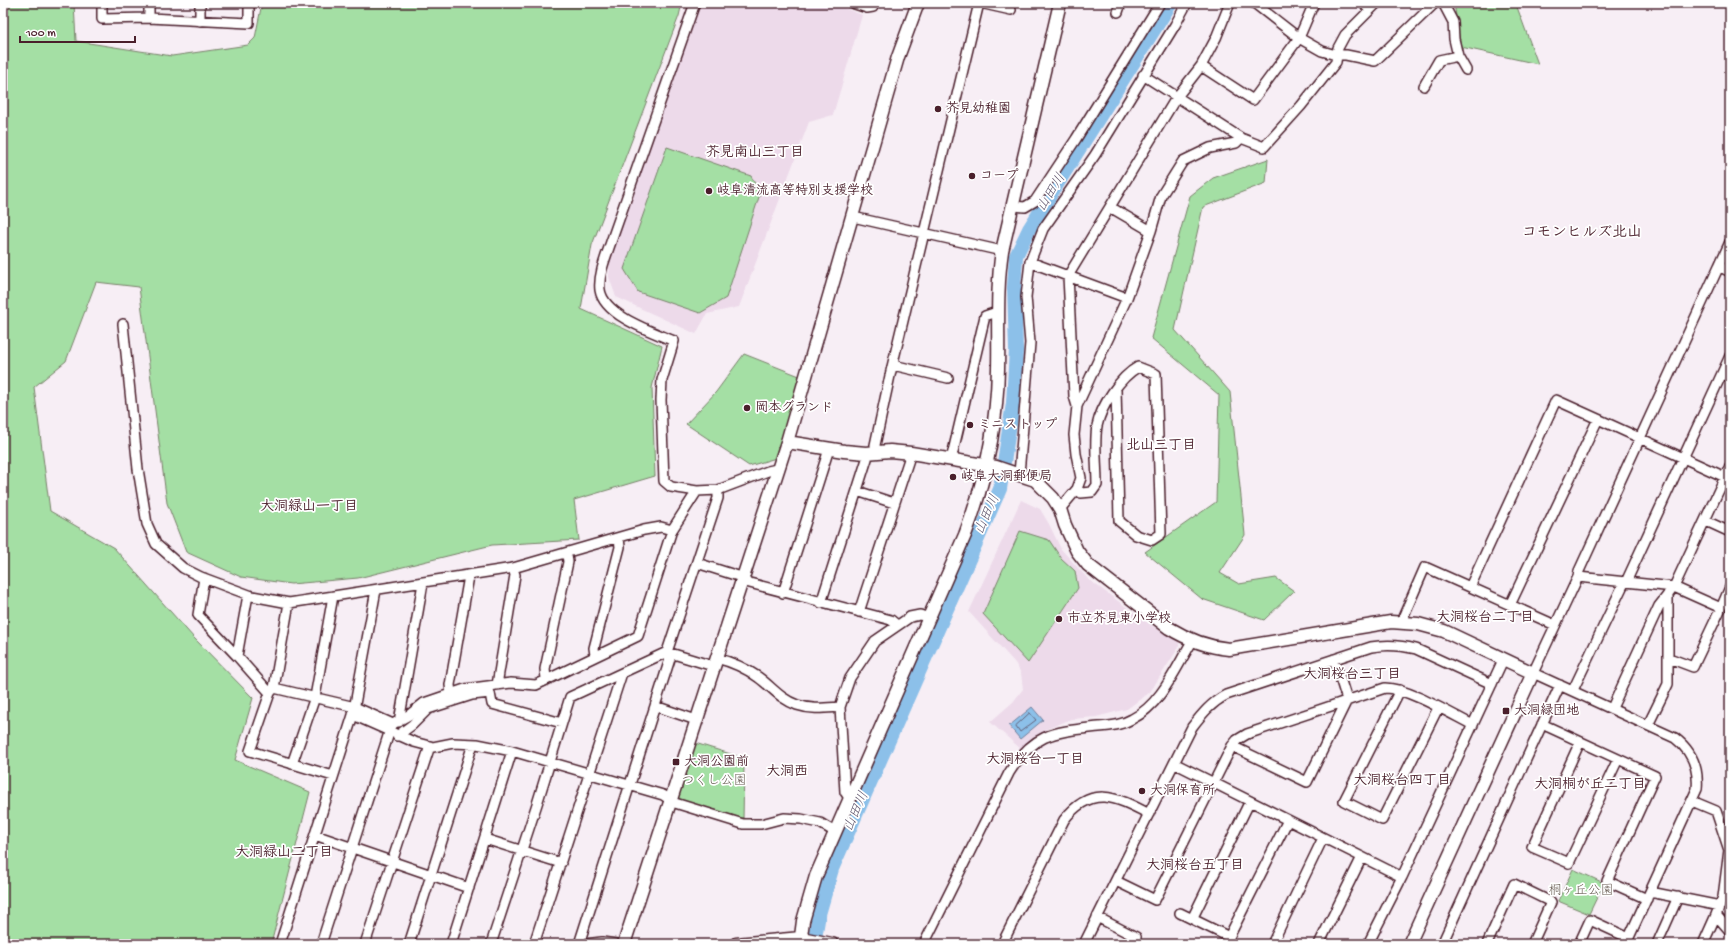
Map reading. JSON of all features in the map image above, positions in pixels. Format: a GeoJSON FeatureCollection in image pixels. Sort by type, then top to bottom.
{"type":"FeatureCollection","features":[{"type":"Feature","properties":{"kind":"street"},"geometry":{"type":"LineString","coordinates":[[102,3],[102,19],[149,18],[249,23],[249,3]]}},
{"type":"Feature","properties":{"kind":"street"},"geometry":{"type":"LineString","coordinates":[[149,3],[149,18]]}},
{"type":"Feature","properties":{"kind":"street"},"geometry":{"type":"LineString","coordinates":[[200,3],[200,21]]}},
{"type":"Feature","properties":{"kind":"street"},"geometry":{"type":"LineString","coordinates":[[695,3],[612,239],[602,272],[600,289],[602,297],[608,306],[620,316],[674,341],[662,380],[661,400],[664,481],[671,487],[697,491],[718,490],[777,469]]}},
{"type":"Feature","properties":{"kind":"street"},"geometry":{"type":"LineString","coordinates":[[852,3],[867,8],[873,7],[875,3]]}},
{"type":"Feature","properties":{"kind":"street"},"geometry":{"type":"LineString","coordinates":[[624,944],[787,442],[898,57],[918,3]]}},
{"type":"Feature","properties":{"kind":"street"},"geometry":{"type":"LineString","coordinates":[[821,603],[867,459],[875,446],[979,3],[1011,10]]}},
{"type":"Feature","properties":{"kind":"street"},"geometry":{"type":"LineString","coordinates":[[804,941],[803,921],[816,876],[965,535],[992,466],[993,426],[998,371],[998,280],[1002,251],[1060,3]]}},
{"type":"Feature","properties":{"kind":"street"},"geometry":{"type":"LineString","coordinates":[[1012,206],[1025,207],[1035,201],[1076,139],[1160,3]]}},
{"type":"Feature","properties":{"kind":"street"},"geometry":{"type":"LineString","coordinates":[[1016,472],[1030,342],[1026,297],[1030,262],[1043,229],[1095,155],[1187,3]]}},
{"type":"Feature","properties":{"kind":"street"},"geometry":{"type":"LineString","coordinates":[[1077,406],[1074,396],[1068,276],[1176,98],[1201,66],[1216,38],[1230,3]]}},
{"type":"Feature","properties":{"kind":"street"},"geometry":{"type":"LineString","coordinates":[[1254,3],[1299,38],[1322,51],[1336,55],[1346,55],[1375,61],[1435,3]]}},
{"type":"Feature","properties":{"kind":"street"},"geometry":{"type":"LineString","coordinates":[[1201,66],[1253,100],[1299,38],[1314,3]]}},
{"type":"Feature","properties":{"kind":"street"},"geometry":{"type":"LineString","coordinates":[[1362,3],[1370,10]]}},
{"type":"Feature","properties":{"kind":"street"},"geometry":{"type":"LineString","coordinates":[[1143,75],[1176,98],[1240,138],[1264,147],[1301,106],[1336,62],[1338,48],[1345,35],[1377,3]]}},
{"type":"Feature","properties":{"kind":"street"},"geometry":{"type":"LineString","coordinates":[[1443,3],[1454,22],[1454,39],[1458,56],[1466,70]]}},
{"type":"Feature","properties":{"kind":"street"},"geometry":{"type":"LineString","coordinates":[[1424,86],[1439,60],[1458,56]]}},
{"type":"Feature","properties":{"kind":"street"},"geometry":{"type":"LineString","coordinates":[[1060,509],[1077,489],[1081,478],[1074,435],[1077,406],[1127,298],[1151,231],[1161,196],[1183,161],[1210,148],[1236,143],[1240,138]]}},
{"type":"Feature","properties":{"kind":"street"},"geometry":{"type":"LineString","coordinates":[[1110,207],[1151,231]]}},
{"type":"Feature","properties":{"kind":"street"},"geometry":{"type":"LineString","coordinates":[[853,217],[1002,251]]}},
{"type":"Feature","properties":{"kind":"street"},"geometry":{"type":"LineString","coordinates":[[1409,944],[1532,673],[1578,577],[1579,571],[1639,438],[1730,242]]}},
{"type":"Feature","properties":{"kind":"street"},"geometry":{"type":"LineString","coordinates":[[1030,262],[1127,298]]}},
{"type":"Feature","properties":{"kind":"street"},"geometry":{"type":"LineString","coordinates":[[1719,266],[1730,272]]}},
{"type":"Feature","properties":{"kind":"street"},"geometry":{"type":"LineString","coordinates":[[951,460],[985,316],[997,312]]}},
{"type":"Feature","properties":{"kind":"street"},"geometry":{"type":"LineString","coordinates":[[123,324],[138,469],[147,524],[156,544],[182,568],[248,595],[289,603],[470,576],[513,568],[567,554],[644,530],[661,527],[672,530]]}},
{"type":"Feature","properties":{"kind":"street"},"geometry":{"type":"LineString","coordinates":[[1573,690],[1730,356]]}},
{"type":"Feature","properties":{"kind":"street"},"geometry":{"type":"LineString","coordinates":[[893,365],[948,378]]}},
{"type":"Feature","properties":{"kind":"street"},"geometry":{"type":"LineString","coordinates":[[1077,489],[1081,492],[1092,492],[1097,484],[1097,427],[1116,388],[1128,373],[1138,367],[1156,374],[1161,534],[1152,540],[1136,535],[1119,521],[1116,388]]}},
{"type":"Feature","properties":{"kind":"street"},"geometry":{"type":"LineString","coordinates":[[1470,587],[1556,400],[1725,477]]}},
{"type":"Feature","properties":{"kind":"street"},"geometry":{"type":"LineString","coordinates":[[1510,606],[1598,419]]}},
{"type":"Feature","properties":{"kind":"street"},"geometry":{"type":"LineString","coordinates":[[787,442],[829,449],[911,453],[992,466],[1016,472],[1035,480],[1049,494],[1060,509],[1065,525],[1077,551],[1088,565],[1169,628],[1193,640],[1217,648],[1229,649],[1401,622],[1432,627],[1444,631],[1503,660],[1573,690],[1675,738],[1691,753],[1698,777],[1697,789],[1649,896],[1628,941],[1590,920],[1579,944]]}},
{"type":"Feature","properties":{"kind":"street"},"geometry":{"type":"LineString","coordinates":[[783,593],[829,449]]}},
{"type":"Feature","properties":{"kind":"street"},"geometry":{"type":"LineString","coordinates":[[859,612],[911,453]]}},
{"type":"Feature","properties":{"kind":"street"},"geometry":{"type":"LineString","coordinates":[[1612,708],[1659,606],[1674,587],[1706,521],[1730,466]]}},
{"type":"Feature","properties":{"kind":"street"},"geometry":{"type":"LineString","coordinates":[[579,944],[670,659],[667,652],[718,498],[718,490]]}},
{"type":"Feature","properties":{"kind":"street"},"geometry":{"type":"LineString","coordinates":[[204,578],[198,615],[272,691],[315,697],[393,724],[399,722],[424,703],[465,689],[511,683],[536,684],[638,636],[672,530],[697,491]]}},
{"type":"Feature","properties":{"kind":"street"},"geometry":{"type":"LineString","coordinates":[[857,491],[894,504]]}},
{"type":"Feature","properties":{"kind":"street"},"geometry":{"type":"LineString","coordinates":[[1706,521],[1730,532]]}},
{"type":"Feature","properties":{"kind":"street"},"geometry":{"type":"LineString","coordinates":[[595,655],[594,648],[620,547],[619,538]]}},
{"type":"Feature","properties":{"kind":"street"},"geometry":{"type":"LineString","coordinates":[[546,679],[545,669],[568,562],[567,554]]}},
{"type":"Feature","properties":{"kind":"street"},"geometry":{"type":"LineString","coordinates":[[697,563],[738,576],[742,581],[821,603],[891,620],[897,625]]}},
{"type":"Feature","properties":{"kind":"street"},"geometry":{"type":"LineString","coordinates":[[1401,622],[1425,567],[1555,625]]}},
{"type":"Feature","properties":{"kind":"street"},"geometry":{"type":"LineString","coordinates":[[497,685],[515,574],[513,568]]}},
{"type":"Feature","properties":{"kind":"street"},"geometry":{"type":"LineString","coordinates":[[451,693],[450,685],[470,576]]}},
{"type":"Feature","properties":{"kind":"street"},"geometry":{"type":"LineString","coordinates":[[1578,577],[1674,587],[1720,608]]}},
{"type":"Feature","properties":{"kind":"street"},"geometry":{"type":"LineString","coordinates":[[399,722],[423,583]]}},
{"type":"Feature","properties":{"kind":"street"},"geometry":{"type":"LineString","coordinates":[[1669,658],[1693,667],[1730,587]]}},
{"type":"Feature","properties":{"kind":"street"},"geometry":{"type":"LineString","coordinates":[[280,944],[354,711],[376,590]]}},
{"type":"Feature","properties":{"kind":"street"},"geometry":{"type":"LineString","coordinates":[[1648,725],[1668,684],[1668,594]]}},
{"type":"Feature","properties":{"kind":"street"},"geometry":{"type":"LineString","coordinates":[[237,656],[248,595]]}},
{"type":"Feature","properties":{"kind":"street"},"geometry":{"type":"LineString","coordinates":[[292,764],[315,697],[333,596]]}},
{"type":"Feature","properties":{"kind":"street"},"geometry":{"type":"LineString","coordinates":[[289,603],[272,691],[250,751],[333,776]]}},
{"type":"Feature","properties":{"kind":"street"},"geometry":{"type":"LineString","coordinates":[[850,799],[845,792],[840,707],[850,678],[875,640],[910,617],[920,615],[929,618]]}},
{"type":"Feature","properties":{"kind":"street"},"geometry":{"type":"LineString","coordinates":[[924,944],[1009,773],[1026,749],[1043,738],[1058,732],[1118,725],[1145,711],[1155,700],[1193,640]]}},
{"type":"Feature","properties":{"kind":"street"},"geometry":{"type":"LineString","coordinates":[[1084,944],[1192,727],[1214,702],[1226,696],[1334,659],[1386,644],[1403,645],[1416,649],[1492,684]]}},
{"type":"Feature","properties":{"kind":"street"},"geometry":{"type":"LineString","coordinates":[[491,944],[570,697],[667,652],[715,662],[739,664],[759,678],[778,695],[797,705],[815,709],[840,707]]}},
{"type":"Feature","properties":{"kind":"street"},"geometry":{"type":"LineString","coordinates":[[1232,746],[1307,782],[1347,700],[1334,659]]}},
{"type":"Feature","properties":{"kind":"street"},"geometry":{"type":"LineString","coordinates":[[1368,944],[1402,877],[1503,660]]}},
{"type":"Feature","properties":{"kind":"street"},"geometry":{"type":"LineString","coordinates":[[534,944],[622,673]]}},
{"type":"Feature","properties":{"kind":"street"},"geometry":{"type":"LineString","coordinates":[[1442,944],[1560,685]]}},
{"type":"Feature","properties":{"kind":"street"},"geometry":{"type":"LineString","coordinates":[[1116,881],[1155,900],[1232,746],[1237,740],[1246,734],[1385,688],[1400,690],[1473,725]]}},
{"type":"Feature","properties":{"kind":"street"},"geometry":{"type":"LineString","coordinates":[[1400,690],[1344,801],[1382,820],[1438,708]]}},
{"type":"Feature","properties":{"kind":"street"},"geometry":{"type":"LineString","coordinates":[[321,944],[352,848],[393,734],[412,725],[428,709],[472,695],[490,693],[492,704],[562,723]]}},
{"type":"Feature","properties":{"kind":"street"},"geometry":{"type":"LineString","coordinates":[[655,706],[696,720]]}},
{"type":"Feature","properties":{"kind":"street"},"geometry":{"type":"LineString","coordinates":[[354,711],[393,734],[430,746],[453,743],[473,744],[512,751],[667,796],[670,800],[698,811],[743,824],[761,824],[784,818],[800,819],[820,823],[835,832]]}},
{"type":"Feature","properties":{"kind":"street"},"geometry":{"type":"LineString","coordinates":[[1542,724],[1655,776],[1607,881],[1649,896],[1678,898],[1720,906]]}},
{"type":"Feature","properties":{"kind":"street"},"geometry":{"type":"LineString","coordinates":[[1580,742],[1532,847],[1569,864],[1618,759]]}},
{"type":"Feature","properties":{"kind":"street"},"geometry":{"type":"LineString","coordinates":[[409,944],[473,744]]}},
{"type":"Feature","properties":{"kind":"street"},"geometry":{"type":"LineString","coordinates":[[365,944],[430,746]]}},
{"type":"Feature","properties":{"kind":"street"},"geometry":{"type":"LineString","coordinates":[[451,944],[512,751]]}},
{"type":"Feature","properties":{"kind":"street"},"geometry":{"type":"LineString","coordinates":[[1174,763],[1402,877]]}},
{"type":"Feature","properties":{"kind":"street"},"geometry":{"type":"LineString","coordinates":[[1002,944],[1064,820],[1078,804],[1093,798],[1107,797],[1123,801],[1149,814]]}},
{"type":"Feature","properties":{"kind":"street"},"geometry":{"type":"LineString","coordinates":[[1192,918],[1250,801]]}},
{"type":"Feature","properties":{"kind":"street"},"geometry":{"type":"LineString","coordinates":[[1692,801],[1716,811],[1729,850],[1724,897],[1703,944]]}},
{"type":"Feature","properties":{"kind":"street"},"geometry":{"type":"LineString","coordinates":[[1180,913],[1229,937],[1288,820]]}},
{"type":"Feature","properties":{"kind":"street"},"geometry":{"type":"LineString","coordinates":[[315,835],[469,888]]}},
{"type":"Feature","properties":{"kind":"street"},"geometry":{"type":"LineString","coordinates":[[485,838],[561,863]]}},
{"type":"Feature","properties":{"kind":"street"},"geometry":{"type":"LineString","coordinates":[[1272,944],[1323,838]]}},
{"type":"Feature","properties":{"kind":"street"},"geometry":{"type":"LineString","coordinates":[[1319,944],[1362,858]]}},
{"type":"Feature","properties":{"kind":"street"},"geometry":{"type":"LineString","coordinates":[[1487,944],[1514,884],[1551,902],[1532,944]]}},
{"type":"Feature","properties":{"kind":"street"},"geometry":{"type":"LineString","coordinates":[[1657,944],[1678,898]]}},
{"type":"Feature","properties":{"kind":"street"},"geometry":{"type":"LineString","coordinates":[[1716,915],[1730,931]]}},
{"type":"Feature","properties":{"kind":"street"},"geometry":{"type":"LineString","coordinates":[[1097,917],[1136,937],[1133,944]]}},
{"type":"Feature","properties":{"kind":"street"},"geometry":{"type":"LineString","coordinates":[[736,944],[804,941],[830,943]]}},
{"type":"Feature","properties":{"kind":"street"},"geometry":{"type":"LineString","coordinates":[[585,944],[602,942],[616,944]]}},
{"type":"Feature","properties":{"kind":"shaded area","name":"岐阜清流高等特別支援学校"},"geometry":{"type":"Polygon","coordinates":[[[700,3],[832,3],[862,15],[833,115],[809,122],[739,307],[707,314],[696,334],[616,297],[609,277],[610,261],[700,3]]]}},
{"type":"Feature","properties":{"kind":"shaded area","name":"市立芥見東小学校"},"geometry":{"type":"Polygon","coordinates":[[[1021,500],[1040,509],[1061,549],[1088,579],[1152,626],[1179,641],[1179,647],[1150,692],[1127,709],[1096,717],[1071,719],[1045,730],[1021,749],[990,722],[1013,702],[1023,689],[1021,673],[1015,663],[969,612],[1021,500]]]}},
{"type":"Feature","properties":{"kind":"green space"},"geometry":{"type":"Polygon","coordinates":[[[3,3],[74,3],[76,41],[172,56],[248,45],[255,38],[262,3],[682,3],[679,16],[592,245],[581,309],[662,346],[652,388],[655,476],[574,500],[579,540],[492,545],[358,578],[291,584],[241,577],[186,552],[167,503],[139,287],[96,282],[66,361],[34,387],[50,511],[114,548],[194,638],[253,698],[235,760],[310,792],[271,944],[3,944],[3,3]]]}},
{"type":"Feature","properties":{"kind":"green space"},"geometry":{"type":"Polygon","coordinates":[[[1454,3],[1521,3],[1517,7],[1538,64],[1461,47],[1454,3]]]}},
{"type":"Feature","properties":{"kind":"green space"},"geometry":{"type":"Polygon","coordinates":[[[667,147],[751,176],[760,194],[726,298],[700,313],[638,292],[624,269],[667,147]]]}},
{"type":"Feature","properties":{"kind":"green space"},"geometry":{"type":"Polygon","coordinates":[[[1268,159],[1266,183],[1203,207],[1175,330],[1230,392],[1245,535],[1220,573],[1239,584],[1276,578],[1294,591],[1264,620],[1202,599],[1145,552],[1216,502],[1219,395],[1151,338],[1190,196],[1213,178],[1268,159]]]}},
{"type":"Feature","properties":{"kind":"green space","name":"岡本グランド"},"geometry":{"type":"Polygon","coordinates":[[[744,354],[802,377],[776,458],[749,466],[686,424],[716,392],[744,354]]]}},
{"type":"Feature","properties":{"kind":"green space"},"geometry":{"type":"Polygon","coordinates":[[[1020,531],[1049,540],[1061,558],[1075,571],[1078,588],[1028,663],[983,614],[1020,531]]]}},
{"type":"Feature","properties":{"kind":"green space","name":"つくし公園"},"geometry":{"type":"Polygon","coordinates":[[[695,743],[737,756],[744,765],[743,820],[676,801],[695,743]]]}},
{"type":"Feature","properties":{"kind":"green space","name":"桐ヶ丘公園"},"geometry":{"type":"Polygon","coordinates":[[[1573,869],[1604,883],[1589,914],[1558,901],[1573,869]]]}},
{"type":"Feature","properties":{"kind":"water"},"geometry":{"type":"Polygon","coordinates":[[[1032,707],[1043,720],[1020,739],[1009,726],[1032,707]]]}},
{"type":"Feature","properties":{"kind":"waterway","name":"山田川"},"geometry":{"type":"LineString","coordinates":[[814,944],[819,914],[832,869],[1000,489],[1013,403],[1016,350],[1014,288],[1016,256],[1029,229],[1171,3]]}},
{"type":"Feature","properties":{"kind":"place","name":"芥見幼稚園"},"geometry":{"type":"Point","coordinates":[938,109]}},
{"type":"Feature","properties":{"kind":"place","name":"コープ"},"geometry":{"type":"Point","coordinates":[972,176]}},
{"type":"Feature","properties":{"kind":"place","name":"岐阜清流高等特別支援学校"},"geometry":{"type":"Point","coordinates":[709,191]}},
{"type":"Feature","properties":{"kind":"place","name":"岡本グランド"},"geometry":{"type":"Point","coordinates":[747,408]}},
{"type":"Feature","properties":{"kind":"place","name":"ミニストップ"},"geometry":{"type":"Point","coordinates":[970,425]}},
{"type":"Feature","properties":{"kind":"place","name":"岐阜大洞郵便局"},"geometry":{"type":"Point","coordinates":[953,477]}},
{"type":"Feature","properties":{"kind":"place","name":"市立芥見東小学校"},"geometry":{"type":"Point","coordinates":[1059,619]}},
{"type":"Feature","properties":{"kind":"place","name":"大洞緑団地"},"geometry":{"type":"Point","coordinates":[1506,711]}},
{"type":"Feature","properties":{"kind":"place","name":"大洞公園前"},"geometry":{"type":"Point","coordinates":[676,762]}},
{"type":"Feature","properties":{"kind":"place","name":"大洞保育所"},"geometry":{"type":"Point","coordinates":[1142,791]}},
{"type":"Feature","properties":{"kind":"district","name":"芥見南山三丁目"},"geometry":{"type":"Point","coordinates":[755,153]}},
{"type":"Feature","properties":{"kind":"district","name":"コモンヒルズ北山"},"geometry":{"type":"Point","coordinates":[1582,233]}},
{"type":"Feature","properties":{"kind":"district","name":"北山三丁目"},"geometry":{"type":"Point","coordinates":[1161,446]}},
{"type":"Feature","properties":{"kind":"district","name":"大洞緑山一丁目"},"geometry":{"type":"Point","coordinates":[309,507]}},
{"type":"Feature","properties":{"kind":"district","name":"大洞桜台二丁目"},"geometry":{"type":"Point","coordinates":[1485,618]}},
{"type":"Feature","properties":{"kind":"district","name":"大洞桜台三丁目"},"geometry":{"type":"Point","coordinates":[1352,675]}},
{"type":"Feature","properties":{"kind":"district","name":"大洞桜台一丁目"},"geometry":{"type":"Point","coordinates":[1035,760]}},
{"type":"Feature","properties":{"kind":"district","name":"大洞西"},"geometry":{"type":"Point","coordinates":[787,772]}},
{"type":"Feature","properties":{"kind":"district","name":"大洞桜台四丁目"},"geometry":{"type":"Point","coordinates":[1402,781]}},
{"type":"Feature","properties":{"kind":"district","name":"大洞桐が丘二丁目"},"geometry":{"type":"Point","coordinates":[1590,785]}},
{"type":"Feature","properties":{"kind":"district","name":"大洞緑山二丁目"},"geometry":{"type":"Point","coordinates":[284,853]}},
{"type":"Feature","properties":{"kind":"district","name":"大洞桜台五丁目"},"geometry":{"type":"Point","coordinates":[1195,866]}}]}
